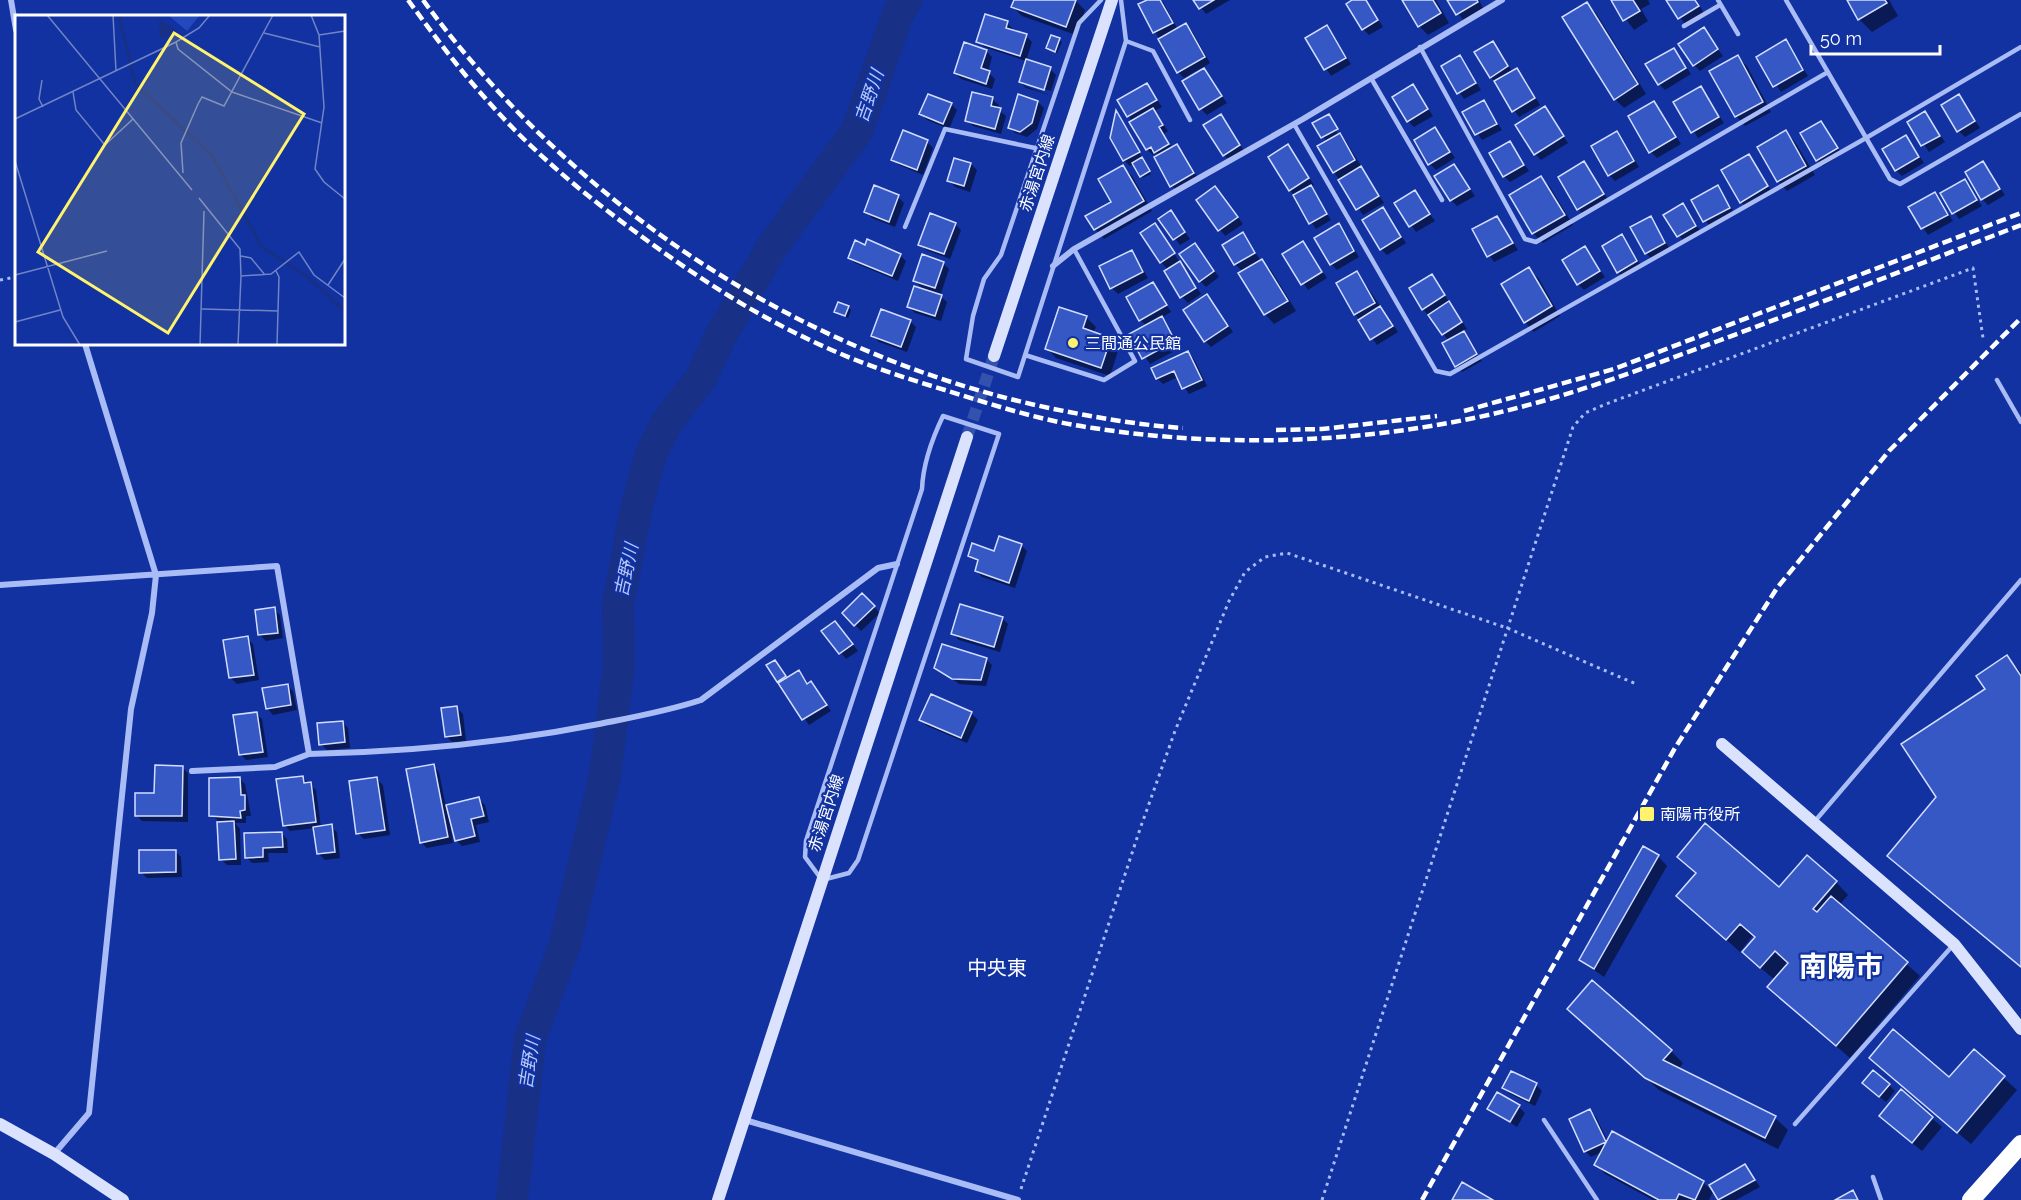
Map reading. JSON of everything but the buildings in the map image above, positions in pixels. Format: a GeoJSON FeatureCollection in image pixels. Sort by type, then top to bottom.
{"type":"FeatureCollection","features":[{"type":"Feature","properties":{"kind":"highway"},"geometry":{"type":"LineString","coordinates":[[1971,1200],[2021,1144]]}},
{"type":"Feature","properties":{"kind":"main road","name":"赤湯宮内線"},"geometry":{"type":"LineString","coordinates":[[994,356],[1112,0]]}},
{"type":"Feature","properties":{"kind":"main road","name":"赤湯宮内線"},"geometry":{"type":"LineString","coordinates":[[718,1200],[967,437]]}},
{"type":"Feature","properties":{"kind":"main road"},"geometry":{"type":"LineString","coordinates":[[1722,744],[1954,944],[2021,1029]]}},
{"type":"Feature","properties":{"kind":"main road"},"geometry":{"type":"LineString","coordinates":[[0,1124],[54,1154],[123,1200]]}},
{"type":"Feature","properties":{"kind":"street"},"geometry":{"type":"LineString","coordinates":[[11,0],[15,24]]}},
{"type":"Feature","properties":{"kind":"street"},"geometry":{"type":"LineString","coordinates":[[1053,266],[1074,249],[1294,124],[1494,2],[1502,0]]}},
{"type":"Feature","properties":{"kind":"street"},"geometry":{"type":"LineString","coordinates":[[54,1154],[89,1113],[131,709],[152,613],[156,575],[85,345]]}},
{"type":"Feature","properties":{"kind":"street"},"geometry":{"type":"LineString","coordinates":[[192,771],[275,767],[309,754],[373,753],[524,739],[673,710],[701,700],[878,568],[897,564]]}},
{"type":"Feature","properties":{"kind":"street"},"geometry":{"type":"LineString","coordinates":[[0,585],[277,566],[309,754]]}},
{"type":"Feature","properties":{"kind":"street"},"geometry":{"type":"LineString","coordinates":[[744,1120],[1018,1200]]}},
{"type":"Feature","properties":{"kind":"lane"},"geometry":{"type":"LineString","coordinates":[[1101,0],[1079,23],[1035,148],[1001,255],[981,288],[973,316],[966,359],[1018,376],[1126,41],[1121,0]]}},
{"type":"Feature","properties":{"kind":"lane"},"geometry":{"type":"LineString","coordinates":[[1786,0],[1890,179],[1900,184],[2020,115]]}},
{"type":"Feature","properties":{"kind":"lane"},"geometry":{"type":"LineString","coordinates":[[1684,26],[1719,2],[1737,34]]}},
{"type":"Feature","properties":{"kind":"lane"},"geometry":{"type":"LineString","coordinates":[[1126,41],[1153,51],[1190,120]]}},
{"type":"Feature","properties":{"kind":"lane"},"geometry":{"type":"LineString","coordinates":[[1420,47],[1525,239],[1536,242],[1828,72]]}},
{"type":"Feature","properties":{"kind":"lane"},"geometry":{"type":"LineString","coordinates":[[1294,124],[1436,371],[1450,374],[1866,138],[2021,47]]}},
{"type":"Feature","properties":{"kind":"lane"},"geometry":{"type":"LineString","coordinates":[[1370,77],[1442,200]]}},
{"type":"Feature","properties":{"kind":"lane"},"geometry":{"type":"LineString","coordinates":[[905,227],[945,129],[1035,148]]}},
{"type":"Feature","properties":{"kind":"lane"},"geometry":{"type":"LineString","coordinates":[[1025,355],[1104,380],[1135,361],[1074,249]]}},
{"type":"Feature","properties":{"kind":"lane"},"geometry":{"type":"LineString","coordinates":[[1997,380],[2021,422]]}},
{"type":"Feature","properties":{"kind":"lane"},"geometry":{"type":"LineString","coordinates":[[943,416],[999,434],[858,860],[849,873],[822,880],[805,857],[806,841],[922,489],[922,473],[933,437],[943,416]]}},
{"type":"Feature","properties":{"kind":"lane"},"geometry":{"type":"LineString","coordinates":[[1813,823],[2021,580]]}},
{"type":"Feature","properties":{"kind":"lane"},"geometry":{"type":"LineString","coordinates":[[1795,1124],[1954,944]]}},
{"type":"Feature","properties":{"kind":"lane"},"geometry":{"type":"LineString","coordinates":[[1544,1120],[1597,1200]]}},
{"type":"Feature","properties":{"kind":"lane"},"geometry":{"type":"LineString","coordinates":[[1873,1177],[1881,1200]]}},
{"type":"Feature","properties":{"kind":"path"},"geometry":{"type":"LineString","coordinates":[[1322,1200],[1573,427],[1585,413],[1973,268],[1983,338]]}},
{"type":"Feature","properties":{"kind":"path"},"geometry":{"type":"LineString","coordinates":[[0,280],[15,277]]}},
{"type":"Feature","properties":{"kind":"path"},"geometry":{"type":"LineString","coordinates":[[1018,1200],[1140,829],[1175,731],[1229,601],[1245,572],[1265,556],[1287,553],[1507,628],[1636,684]]}},
{"type":"Feature","properties":{"kind":"waterway","name":"吉野川"},"geometry":{"type":"LineString","coordinates":[[512,1200],[530,1039],[565,944],[605,775],[619,666],[618,604],[637,505],[651,454],[667,422],[701,378],[720,337],[772,247],[857,131],[897,16],[906,0]]}},
{"type":"Feature","properties":{"kind":"tunnel"},"geometry":{"type":"LineString","coordinates":[[967,437],[994,356]]}},
{"type":"Feature","properties":{"kind":"railway"},"geometry":{"type":"LineString","coordinates":[[408,0],[476,87],[540,155],[620,221],[723,292],[826,348],[876,368],[1018,412],[1093,428],[1186,438],[1281,440],[1376,434],[1469,419],[1533,404],[1595,385],[2021,225]]}},
{"type":"Feature","properties":{"kind":"railway"},"geometry":{"type":"LineString","coordinates":[[423,0],[483,75],[549,143],[622,206],[699,261],[781,310],[867,351],[957,384],[1049,408],[1132,423],[1183,428]]}},
{"type":"Feature","properties":{"kind":"railway"},"geometry":{"type":"LineString","coordinates":[[1464,411],[1614,369],[2021,213]]}},
{"type":"Feature","properties":{"kind":"railway"},"geometry":{"type":"LineString","coordinates":[[1422,1200],[1675,748],[1777,588],[1889,451],[2021,318]]}},
{"type":"Feature","properties":{"kind":"railway"},"geometry":{"type":"LineString","coordinates":[[1276,430],[1322,429],[1437,416]]}},
{"type":"Feature","properties":{"kind":"place","name":"三間通公民館"},"geometry":{"type":"Point","coordinates":[1073,343]}},
{"type":"Feature","properties":{"kind":"place","name":"南陽市役所"},"geometry":{"type":"Point","coordinates":[1647,814]}},
{"type":"Feature","properties":{"kind":"district","name":"南陽市"},"geometry":{"type":"Point","coordinates":[1841,966]}},
{"type":"Feature","properties":{"kind":"district","name":"中央東"},"geometry":{"type":"Point","coordinates":[997,968]}}]}
